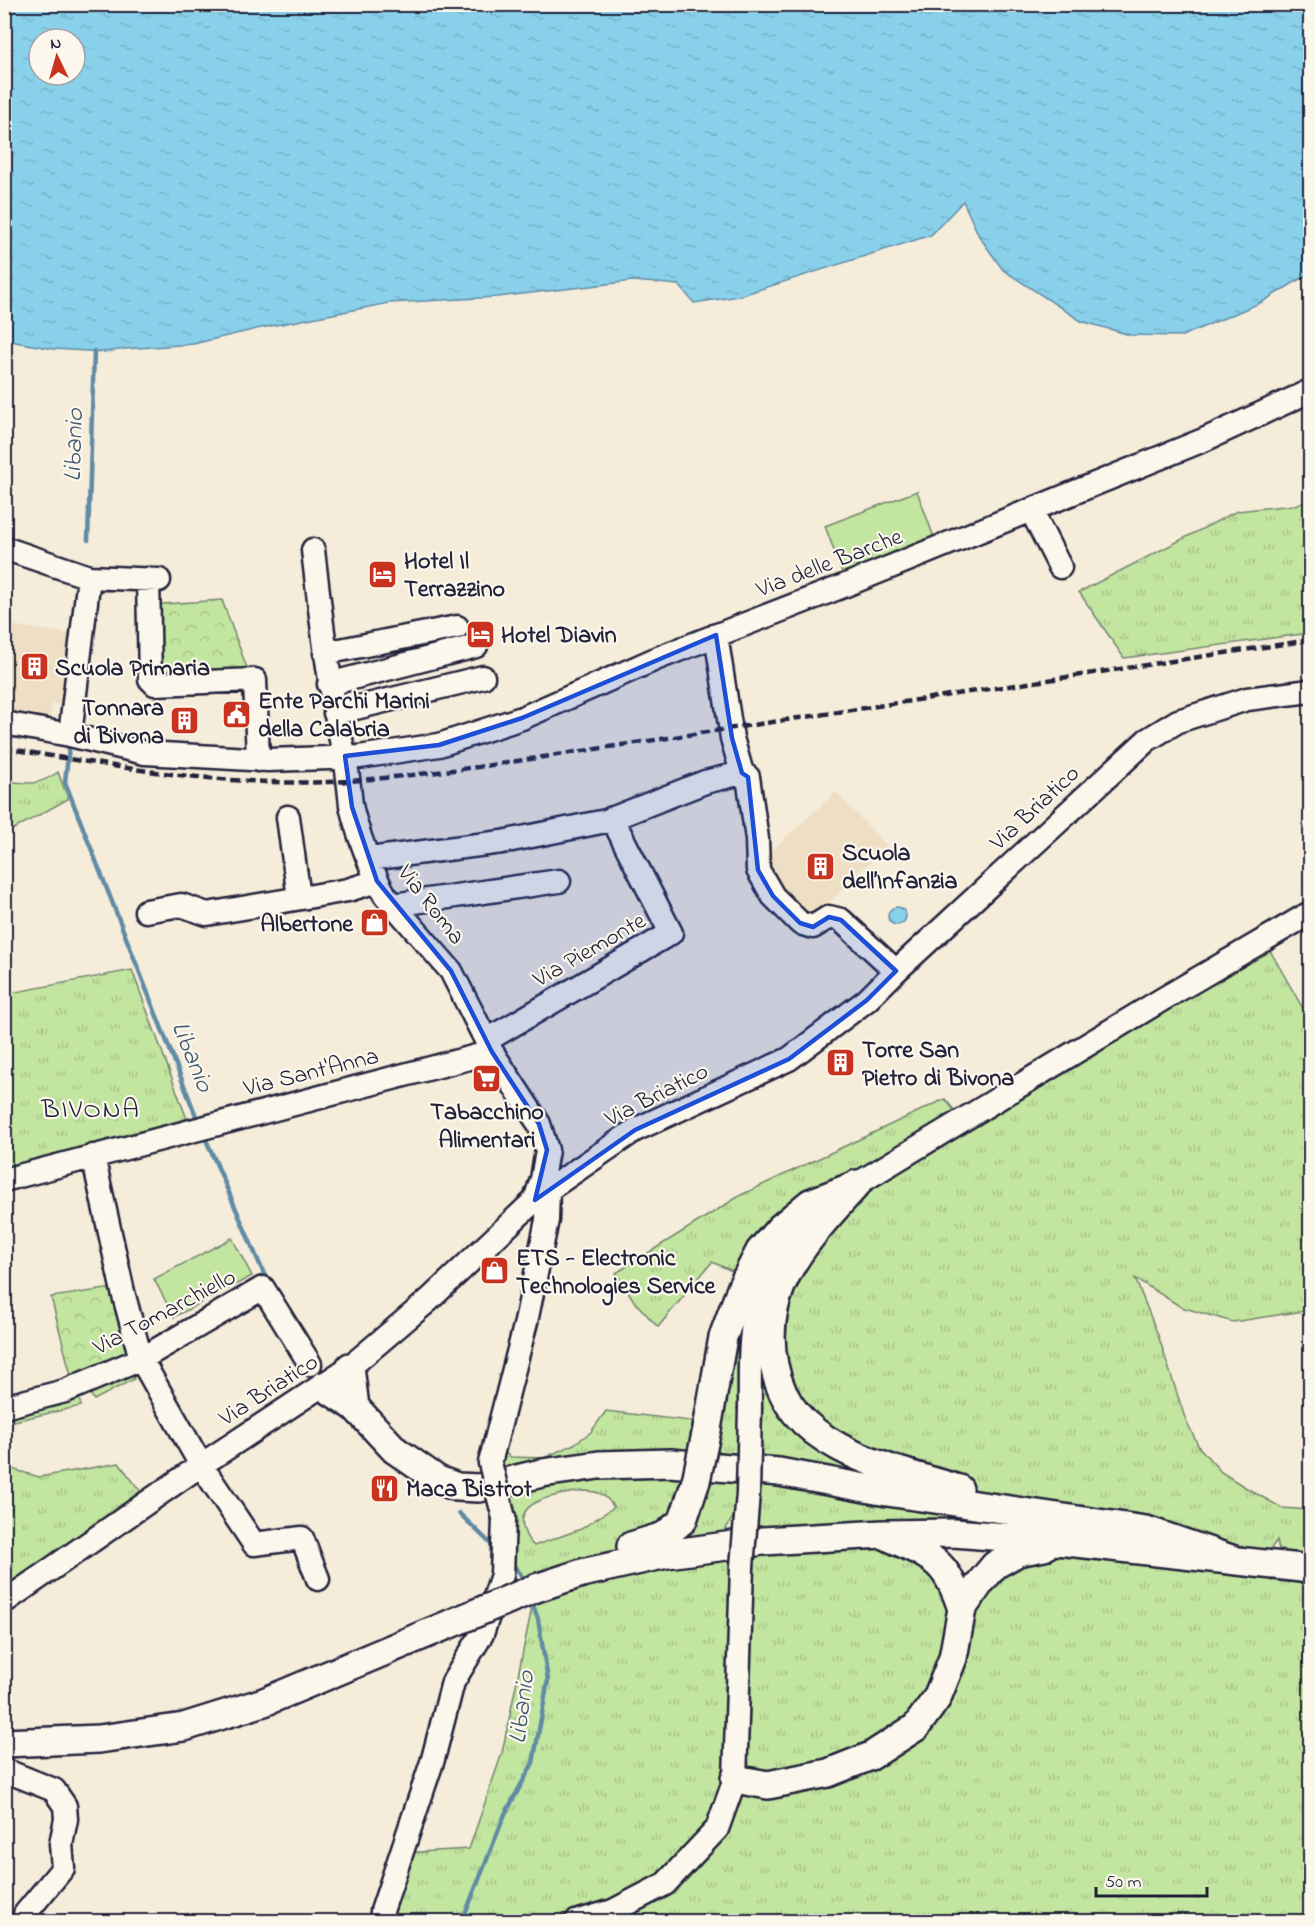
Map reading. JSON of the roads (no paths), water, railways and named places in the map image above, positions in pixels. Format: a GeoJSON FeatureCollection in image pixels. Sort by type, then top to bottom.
{"type":"FeatureCollection","features":[{"type":"Feature","properties":{"kind":"main road"},"geometry":{"type":"LineString","coordinates":[[582,1573],[598,1557],[664,1536],[683,1520],[696,1481],[723,1337],[742,1286],[760,1251],[780,1228],[810,1203],[857,1184]]}},
{"type":"Feature","properties":{"kind":"main road"},"geometry":{"type":"LineString","coordinates":[[857,1184],[807,1241],[785,1276],[774,1302],[770,1325],[776,1377],[795,1414],[820,1436],[841,1448],[884,1466],[1031,1513]]}},
{"type":"Feature","properties":{"kind":"main road"},"geometry":{"type":"LineString","coordinates":[[350,1367],[355,1407]]}},
{"type":"Feature","properties":{"kind":"main road"},"geometry":{"type":"LineString","coordinates":[[316,1375],[355,1407],[395,1450],[438,1480],[457,1487],[479,1488],[542,1473],[599,1465],[670,1463],[779,1472],[887,1492],[1146,1530],[1237,1561]]}},
{"type":"Feature","properties":{"kind":"main road"},"geometry":{"type":"LineString","coordinates":[[4,1743],[99,1739],[184,1727],[264,1702],[536,1588],[582,1573],[667,1554],[724,1546],[883,1534],[954,1533],[1067,1542],[1311,1569]]}},
{"type":"Feature","properties":{"kind":"main road"},"geometry":{"type":"LineString","coordinates":[[883,1534],[928,1555],[943,1567],[955,1587],[962,1609]]}},
{"type":"Feature","properties":{"kind":"main road"},"geometry":{"type":"LineString","coordinates":[[735,1779],[768,1785],[828,1773],[871,1756],[915,1727],[937,1698],[953,1658],[962,1609],[980,1583],[995,1565],[1018,1552],[1067,1542]]}},
{"type":"Feature","properties":{"kind":"street","name":"Via delle Barche"},"geometry":{"type":"LineString","coordinates":[[4,723],[70,735],[145,753],[258,759],[352,756],[439,745],[522,718],[658,658],[1206,439],[1311,391]]}},
{"type":"Feature","properties":{"kind":"street"},"geometry":{"type":"LineString","coordinates":[[1031,510],[1060,567]]}},
{"type":"Feature","properties":{"kind":"street"},"geometry":{"type":"LineString","coordinates":[[4,548],[90,577],[154,579],[150,679],[155,684],[255,680],[258,759]]}},
{"type":"Feature","properties":{"kind":"street","name":"Via Roma"},"geometry":{"type":"LineString","coordinates":[[313,550],[329,684],[335,712],[352,756],[352,807],[377,881],[393,905],[451,970],[489,1046],[539,1124],[547,1150],[542,1195],[548,1220],[528,1312],[490,1463],[504,1518],[502,1575],[482,1634],[453,1682],[433,1759],[382,1911],[381,1922]]}},
{"type":"Feature","properties":{"kind":"street"},"geometry":{"type":"LineString","coordinates":[[70,735],[90,577]]}},
{"type":"Feature","properties":{"kind":"street"},"geometry":{"type":"LineString","coordinates":[[325,653],[457,627]]}},
{"type":"Feature","properties":{"kind":"street"},"geometry":{"type":"LineString","coordinates":[[716,635],[732,738],[742,773],[748,777],[757,839],[758,870],[773,896],[800,923],[813,927],[829,917],[841,920],[896,971]]}},
{"type":"Feature","properties":{"kind":"street"},"geometry":{"type":"LineString","coordinates":[[329,684],[476,646]]}},
{"type":"Feature","properties":{"kind":"street"},"geometry":{"type":"LineString","coordinates":[[335,712],[483,677]]}},
{"type":"Feature","properties":{"kind":"street","name":"Via Briatico"},"geometry":{"type":"LineString","coordinates":[[4,1602],[201,1465],[316,1375],[350,1367],[429,1300],[542,1195],[635,1130],[789,1059],[867,1000],[1147,740],[1178,721],[1248,699],[1311,691]]}},
{"type":"Feature","properties":{"kind":"street"},"geometry":{"type":"LineString","coordinates":[[369,859],[502,842],[612,818],[705,782],[742,773]]}},
{"type":"Feature","properties":{"kind":"street"},"geometry":{"type":"LineString","coordinates":[[288,817],[299,898]]}},
{"type":"Feature","properties":{"kind":"street","name":"Via Piemonte"},"geometry":{"type":"LineString","coordinates":[[489,1046],[671,933],[612,818]]}},
{"type":"Feature","properties":{"kind":"street"},"geometry":{"type":"LineString","coordinates":[[393,905],[559,880]]}},
{"type":"Feature","properties":{"kind":"street"},"geometry":{"type":"LineString","coordinates":[[146,911],[181,905],[207,914],[348,890],[377,881]]}},
{"type":"Feature","properties":{"kind":"street"},"geometry":{"type":"LineString","coordinates":[[576,1922],[613,1911],[665,1884],[717,1829],[735,1779],[742,1567],[748,1493],[750,1351],[756,1303],[766,1275],[779,1253],[815,1215],[857,1184],[1163,999],[1311,913]]}},
{"type":"Feature","properties":{"kind":"street","name":"Via Sant'Anna"},"geometry":{"type":"LineString","coordinates":[[4,1180],[489,1046]]}},
{"type":"Feature","properties":{"kind":"street"},"geometry":{"type":"LineString","coordinates":[[93,1156],[123,1292],[141,1359],[201,1465],[254,1544],[302,1538],[318,1579]]}},
{"type":"Feature","properties":{"kind":"street","name":"Via Tomarchiello"},"geometry":{"type":"LineString","coordinates":[[4,1407],[65,1391],[141,1359],[262,1288],[316,1375]]}},
{"type":"Feature","properties":{"kind":"street"},"geometry":{"type":"LineString","coordinates":[[4,1770],[54,1790],[65,1806],[66,1819],[61,1844],[63,1868],[25,1914]]}},
{"type":"Feature","properties":{"kind":"water"},"geometry":{"type":"Polygon","coordinates":[[[4,5],[1310,5],[1310,273],[1262,302],[1182,336],[1130,335],[1081,321],[1003,270],[979,236],[963,201],[931,235],[739,296],[694,303],[679,285],[633,281],[497,297],[389,303],[193,344],[105,352],[54,349],[5,340],[4,5]]]}},
{"type":"Feature","properties":{"kind":"water"},"geometry":{"type":"Polygon","coordinates":[[[893,907],[901,907],[906,912],[904,923],[893,925],[888,920],[888,912],[893,907]]]}},
{"type":"Feature","properties":{"kind":"waterway","name":"Libanio"},"geometry":{"type":"LineString","coordinates":[[88,540],[94,351]]}},
{"type":"Feature","properties":{"kind":"waterway","name":"Libanio"},"geometry":{"type":"LineString","coordinates":[[69,747],[65,782],[198,1121]]}},
{"type":"Feature","properties":{"kind":"waterway","name":"Libanio"},"geometry":{"type":"LineString","coordinates":[[204,1135],[267,1281]]}},
{"type":"Feature","properties":{"kind":"waterway","name":"Libanio"},"geometry":{"type":"LineString","coordinates":[[459,1513],[495,1548]]}},
{"type":"Feature","properties":{"kind":"waterway","name":"Libanio"},"geometry":{"type":"LineString","coordinates":[[509,1562],[520,1573],[525,1584]]}},
{"type":"Feature","properties":{"kind":"waterway","name":"Libanio"},"geometry":{"type":"LineString","coordinates":[[464,1922],[505,1814],[533,1763],[548,1680],[538,1619],[531,1600]]}},
{"type":"Feature","properties":{"kind":"railway"},"geometry":{"type":"LineString","coordinates":[[4,748],[125,768],[206,778],[287,782],[366,780],[478,767],[1310,640]]}},
{"type":"Feature","properties":{"kind":"place","name":"Hotel Il Terrazzino"},"geometry":{"type":"Point","coordinates":[383,574]}},
{"type":"Feature","properties":{"kind":"place","name":"Hotel Diavin"},"geometry":{"type":"Point","coordinates":[480,634]}},
{"type":"Feature","properties":{"kind":"place","name":"Scuola Primaria"},"geometry":{"type":"Point","coordinates":[34,667]}},
{"type":"Feature","properties":{"kind":"place","name":"Ente Parchi Marini della Calabria"},"geometry":{"type":"Point","coordinates":[237,714]}},
{"type":"Feature","properties":{"kind":"place","name":"Tonnara di Bivona"},"geometry":{"type":"Point","coordinates":[185,721]}},
{"type":"Feature","properties":{"kind":"place","name":"Scuola dell’Infanzia"},"geometry":{"type":"Point","coordinates":[821,866]}},
{"type":"Feature","properties":{"kind":"place","name":"Albertone"},"geometry":{"type":"Point","coordinates":[374,923]}},
{"type":"Feature","properties":{"kind":"place","name":"Torre San Pietro di Bivona"},"geometry":{"type":"Point","coordinates":[841,1063]}},
{"type":"Feature","properties":{"kind":"place","name":"Tabacchino Alimentari"},"geometry":{"type":"Point","coordinates":[487,1078]}},
{"type":"Feature","properties":{"kind":"place","name":"ETS - Electronic Technologies Service"},"geometry":{"type":"Point","coordinates":[495,1271]}},
{"type":"Feature","properties":{"kind":"place","name":"Maca Bistrot"},"geometry":{"type":"Point","coordinates":[385,1488]}},
{"type":"Feature","properties":{"kind":"district","name":"BIVONA"},"geometry":{"type":"Point","coordinates":[91,1108]}}]}
